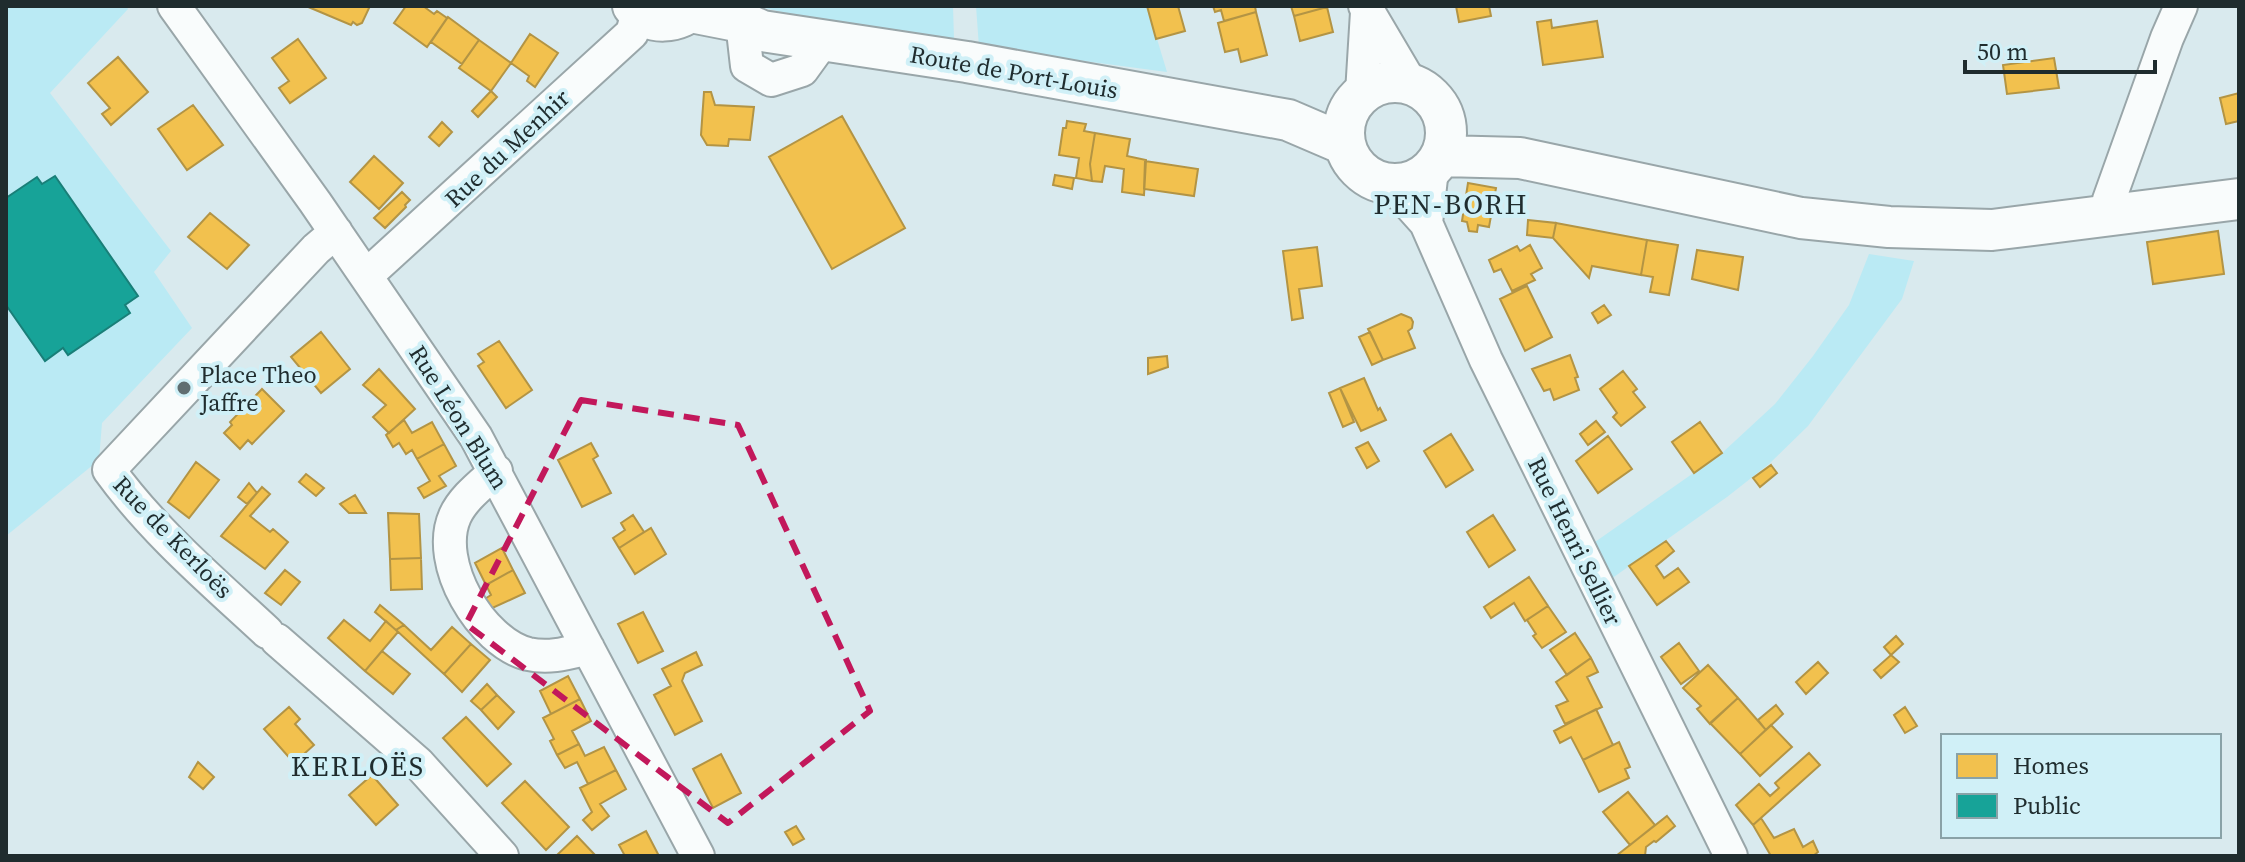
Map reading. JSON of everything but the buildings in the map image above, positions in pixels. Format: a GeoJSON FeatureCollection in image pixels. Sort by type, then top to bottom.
{"type":"FeatureCollection","features":[{"type":"Feature","properties":{"kind":"main road"},"geometry":{"type":"LineString","coordinates":[[635,10],[656,20],[674,20],[714,12]]}},
{"type":"Feature","properties":{"kind":"main road","name":"Route de Port-Louis"},"geometry":{"type":"LineString","coordinates":[[714,12],[762,31],[967,62],[1288,120]]}},
{"type":"Feature","properties":{"kind":"main road"},"geometry":{"type":"LineString","coordinates":[[1288,120],[1358,97],[1387,82],[1424,94],[1520,158]]}},
{"type":"Feature","properties":{"kind":"main road"},"geometry":{"type":"LineString","coordinates":[[1358,97],[1344,121],[1344,144],[1351,161],[1367,177],[1392,185],[1415,181],[1437,162],[1446,132],[1443,114],[1424,94]]}},
{"type":"Feature","properties":{"kind":"main road"},"geometry":{"type":"LineString","coordinates":[[1288,120],[1344,144]]}},
{"type":"Feature","properties":{"kind":"main road"},"geometry":{"type":"LineString","coordinates":[[1437,162],[1520,158],[1801,218],[1874,226],[1992,230],[2239,199]]}},
{"type":"Feature","properties":{"kind":"street","name":"Rue Léon Blum"},"geometry":{"type":"LineString","coordinates":[[174,6],[336,232],[476,437],[698,856]]}},
{"type":"Feature","properties":{"kind":"street"},"geometry":{"type":"LineString","coordinates":[[2107,215],[2178,7]]}},
{"type":"Feature","properties":{"kind":"street"},"geometry":{"type":"LineString","coordinates":[[1366,9],[1424,94]]}},
{"type":"Feature","properties":{"kind":"street"},"geometry":{"type":"LineString","coordinates":[[1358,97],[1366,9]]}},
{"type":"Feature","properties":{"kind":"street","name":"Rue du Menhir"},"geometry":{"type":"LineString","coordinates":[[366,276],[632,33],[635,10]]}},
{"type":"Feature","properties":{"kind":"street","name":"Rue Henri Sellier"},"geometry":{"type":"LineString","coordinates":[[1426,223],[1437,162]]}},
{"type":"Feature","properties":{"kind":"street","name":"Rue Henri Sellier"},"geometry":{"type":"LineString","coordinates":[[1392,185],[1426,223],[1486,360],[1731,856]]}},
{"type":"Feature","properties":{"kind":"street","name":"Rue de Kerloës"},"geometry":{"type":"LineString","coordinates":[[336,232],[316,249],[109,470],[184,555],[418,763],[502,856]]}},
{"type":"Feature","properties":{"kind":"street"},"geometry":{"type":"LineString","coordinates":[[496,471],[469,496],[454,516],[449,547],[457,586],[480,618],[503,640],[526,653],[554,657],[588,648]]}},
{"type":"Feature","properties":{"kind":"highlighted area"},"geometry":{"type":"Polygon","coordinates":[[[581,400],[738,425],[870,711],[728,823],[466,624],[581,400]]]}},
{"type":"Feature","properties":{"kind":"shaded area"},"geometry":{"type":"Polygon","coordinates":[[[6,6],[126,6],[128,9],[50,93],[171,251],[154,272],[192,328],[102,423],[99,460],[6,536],[6,6]]]}},
{"type":"Feature","properties":{"kind":"shaded area"},"geometry":{"type":"Polygon","coordinates":[[[755,6],[953,6],[954,39],[944,48],[755,6]]]}},
{"type":"Feature","properties":{"kind":"shaded area"},"geometry":{"type":"Polygon","coordinates":[[[976,6],[1147,6],[1167,72],[979,47],[976,6]]]}},
{"type":"Feature","properties":{"kind":"shaded area"},"geometry":{"type":"Polygon","coordinates":[[[1869,254],[1914,261],[1902,299],[1808,426],[1769,464],[1727,497],[1611,579],[1595,542],[1722,453],[1775,404],[1849,305],[1869,254]]]}},
{"type":"Feature","properties":{"kind":"place","name":"Place Theo Jaffre"},"geometry":{"type":"Point","coordinates":[184,388]}},
{"type":"Feature","properties":{"kind":"district","name":"PEN-BORH"},"geometry":{"type":"Point","coordinates":[1451,204]}},
{"type":"Feature","properties":{"kind":"district","name":"KERLOËS"},"geometry":{"type":"Point","coordinates":[358,766]}}]}
